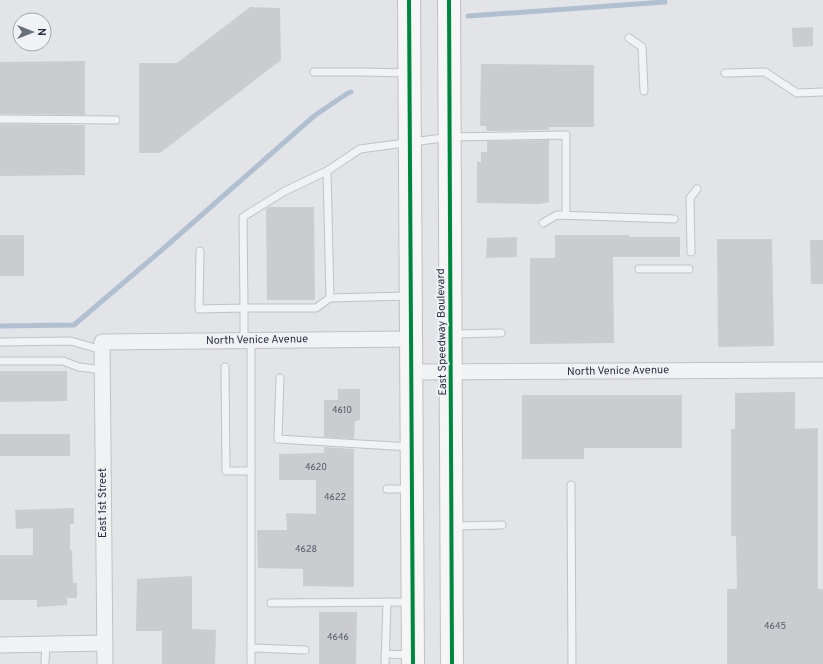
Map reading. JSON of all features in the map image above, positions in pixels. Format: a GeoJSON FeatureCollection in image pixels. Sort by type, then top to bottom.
{"type":"FeatureCollection","features":[{"type":"Feature","properties":{"kind":"main road"},"geometry":{"type":"LineString","coordinates":[[409,0],[413,447],[413,660]]}},
{"type":"Feature","properties":{"kind":"main road","name":"East Speedway Boulevard"},"geometry":{"type":"LineString","coordinates":[[450,0],[452,664]]}},
{"type":"Feature","properties":{"kind":"street","name":"North Venice Avenue"},"geometry":{"type":"LineString","coordinates":[[102,346],[247,340],[412,339]]}},
{"type":"Feature","properties":{"kind":"street","name":"East 1st Street"},"geometry":{"type":"LineString","coordinates":[[102,346],[105,664]]}},
{"type":"Feature","properties":{"kind":"street","name":"North Venice Avenue"},"geometry":{"type":"LineString","coordinates":[[412,372],[823,370]]}},
{"type":"Feature","properties":{"kind":"street"},"geometry":{"type":"LineString","coordinates":[[0,645],[105,644]]}},
{"type":"Feature","properties":{"kind":"lane"},"geometry":{"type":"LineString","coordinates":[[629,38],[642,47],[644,92]]}},
{"type":"Feature","properties":{"kind":"lane"},"geometry":{"type":"LineString","coordinates":[[314,72],[410,73]]}},
{"type":"Feature","properties":{"kind":"lane"},"geometry":{"type":"LineString","coordinates":[[725,73],[765,72],[797,93],[823,92]]}},
{"type":"Feature","properties":{"kind":"lane"},"geometry":{"type":"LineString","coordinates":[[0,119],[116,120]]}},
{"type":"Feature","properties":{"kind":"lane"},"geometry":{"type":"LineString","coordinates":[[251,664],[251,471],[247,340],[244,308],[243,217],[285,191],[327,171],[360,149],[450,137],[566,135],[566,215]]}},
{"type":"Feature","properties":{"kind":"lane"},"geometry":{"type":"LineString","coordinates":[[327,171],[330,298]]}},
{"type":"Feature","properties":{"kind":"lane"},"geometry":{"type":"LineString","coordinates":[[691,252],[690,198],[697,188]]}},
{"type":"Feature","properties":{"kind":"lane"},"geometry":{"type":"LineString","coordinates":[[543,224],[557,215],[674,219]]}},
{"type":"Feature","properties":{"kind":"lane"},"geometry":{"type":"LineString","coordinates":[[200,251],[198,309],[316,308],[330,298],[412,296]]}},
{"type":"Feature","properties":{"kind":"lane"},"geometry":{"type":"LineString","coordinates":[[639,269],[689,269]]}},
{"type":"Feature","properties":{"kind":"lane"},"geometry":{"type":"LineString","coordinates":[[450,334],[501,333]]}},
{"type":"Feature","properties":{"kind":"lane"},"geometry":{"type":"LineString","coordinates":[[0,342],[71,341],[102,346]]}},
{"type":"Feature","properties":{"kind":"lane"},"geometry":{"type":"LineString","coordinates":[[0,361],[63,361],[79,367],[102,370]]}},
{"type":"Feature","properties":{"kind":"lane"},"geometry":{"type":"LineString","coordinates":[[225,368],[226,471],[251,471]]}},
{"type":"Feature","properties":{"kind":"lane"},"geometry":{"type":"LineString","coordinates":[[280,378],[278,439],[413,447]]}},
{"type":"Feature","properties":{"kind":"lane"},"geometry":{"type":"LineString","coordinates":[[571,485],[572,664]]}},
{"type":"Feature","properties":{"kind":"lane"},"geometry":{"type":"LineString","coordinates":[[387,489],[413,489]]}},
{"type":"Feature","properties":{"kind":"lane"},"geometry":{"type":"LineString","coordinates":[[452,526],[502,525]]}},
{"type":"Feature","properties":{"kind":"lane"},"geometry":{"type":"LineString","coordinates":[[385,664],[387,602]]}},
{"type":"Feature","properties":{"kind":"lane"},"geometry":{"type":"LineString","coordinates":[[271,603],[413,602]]}},
{"type":"Feature","properties":{"kind":"lane"},"geometry":{"type":"LineString","coordinates":[[45,662],[46,644]]}},
{"type":"Feature","properties":{"kind":"lane"},"geometry":{"type":"LineString","coordinates":[[251,648],[305,650]]}},
{"type":"Feature","properties":{"kind":"lane"},"geometry":{"type":"LineString","coordinates":[[385,654],[413,660]]}},
{"type":"Feature","properties":{"kind":"building"},"geometry":{"type":"Polygon","coordinates":[[[250,7],[280,8],[281,60],[160,153],[139,153],[139,63],[177,63],[250,7]]]}},
{"type":"Feature","properties":{"kind":"building"},"geometry":{"type":"Polygon","coordinates":[[[813,27],[813,46],[793,47],[792,28],[813,27]]]}},
{"type":"Feature","properties":{"kind":"building"},"geometry":{"type":"Polygon","coordinates":[[[85,61],[85,115],[0,114],[0,62],[85,61]]]}},
{"type":"Feature","properties":{"kind":"building"},"geometry":{"type":"Polygon","coordinates":[[[481,64],[594,65],[594,127],[548,127],[549,130],[487,131],[486,126],[480,126],[481,64]]]}},
{"type":"Feature","properties":{"kind":"building"},"geometry":{"type":"Polygon","coordinates":[[[0,124],[85,125],[85,175],[0,176],[0,124]]]}},
{"type":"Feature","properties":{"kind":"building"},"geometry":{"type":"Polygon","coordinates":[[[549,140],[549,202],[540,204],[477,203],[477,162],[481,162],[481,152],[487,152],[487,141],[549,140]]]}},
{"type":"Feature","properties":{"kind":"building"},"geometry":{"type":"Polygon","coordinates":[[[269,207],[314,207],[315,300],[267,300],[266,209],[269,207]]]}},
{"type":"Feature","properties":{"kind":"building"},"geometry":{"type":"Polygon","coordinates":[[[0,235],[24,235],[24,276],[0,276],[0,235]]]}},
{"type":"Feature","properties":{"kind":"building"},"geometry":{"type":"Polygon","coordinates":[[[555,235],[680,237],[680,257],[613,257],[614,343],[530,344],[530,258],[555,258],[555,235]]]}},
{"type":"Feature","properties":{"kind":"building"},"geometry":{"type":"Polygon","coordinates":[[[517,237],[517,257],[486,258],[487,238],[517,237]]]}},
{"type":"Feature","properties":{"kind":"building"},"geometry":{"type":"Polygon","coordinates":[[[717,239],[772,239],[774,346],[718,347],[717,239]]]}},
{"type":"Feature","properties":{"kind":"building"},"geometry":{"type":"Polygon","coordinates":[[[810,240],[823,240],[823,284],[811,284],[810,240]]]}},
{"type":"Feature","properties":{"kind":"building"},"geometry":{"type":"Polygon","coordinates":[[[0,371],[67,371],[67,401],[0,402],[0,371]]]}},
{"type":"Feature","properties":{"kind":"building"},"geometry":{"type":"Polygon","coordinates":[[[338,389],[360,389],[360,420],[355,421],[354,439],[324,437],[324,400],[338,400],[338,389]]]}},
{"type":"Feature","properties":{"kind":"building"},"geometry":{"type":"Polygon","coordinates":[[[795,392],[795,429],[818,428],[818,589],[823,589],[823,664],[727,664],[727,589],[737,589],[736,536],[731,536],[731,429],[735,429],[735,393],[795,392]]]}},
{"type":"Feature","properties":{"kind":"building"},"geometry":{"type":"Polygon","coordinates":[[[522,395],[682,395],[682,448],[584,448],[584,459],[522,459],[522,395]]]}},
{"type":"Feature","properties":{"kind":"building"},"geometry":{"type":"Polygon","coordinates":[[[0,434],[70,434],[70,456],[0,456],[0,434]]]}},
{"type":"Feature","properties":{"kind":"building"},"geometry":{"type":"Polygon","coordinates":[[[324,447],[354,449],[354,587],[303,586],[303,569],[258,568],[257,530],[287,530],[286,513],[316,514],[316,480],[279,480],[279,454],[324,453],[324,447]]]}},
{"type":"Feature","properties":{"kind":"building"},"geometry":{"type":"Polygon","coordinates":[[[74,508],[74,524],[70,524],[70,550],[72,550],[73,583],[77,583],[77,598],[67,598],[67,605],[37,607],[37,600],[0,600],[0,555],[33,555],[33,528],[16,529],[15,510],[74,508]]]}},
{"type":"Feature","properties":{"kind":"building"},"geometry":{"type":"Polygon","coordinates":[[[192,576],[192,629],[216,630],[215,664],[162,664],[162,631],[136,631],[137,579],[192,576]]]}},
{"type":"Feature","properties":{"kind":"building"},"geometry":{"type":"Polygon","coordinates":[[[319,612],[357,612],[356,664],[319,664],[319,612]]]}},
{"type":"Feature","properties":{"kind":"waterway"},"geometry":{"type":"LineString","coordinates":[[468,16],[665,2]]}},
{"type":"Feature","properties":{"kind":"waterway"},"geometry":{"type":"LineString","coordinates":[[0,326],[74,325],[314,116],[351,92]]}},
{"type":"Feature","properties":{"kind":"cycle path"},"geometry":{"type":"LineString","coordinates":[[409,0],[413,664]]}},
{"type":"Feature","properties":{"kind":"cycle path"},"geometry":{"type":"LineString","coordinates":[[449,0],[452,664]]}}]}
